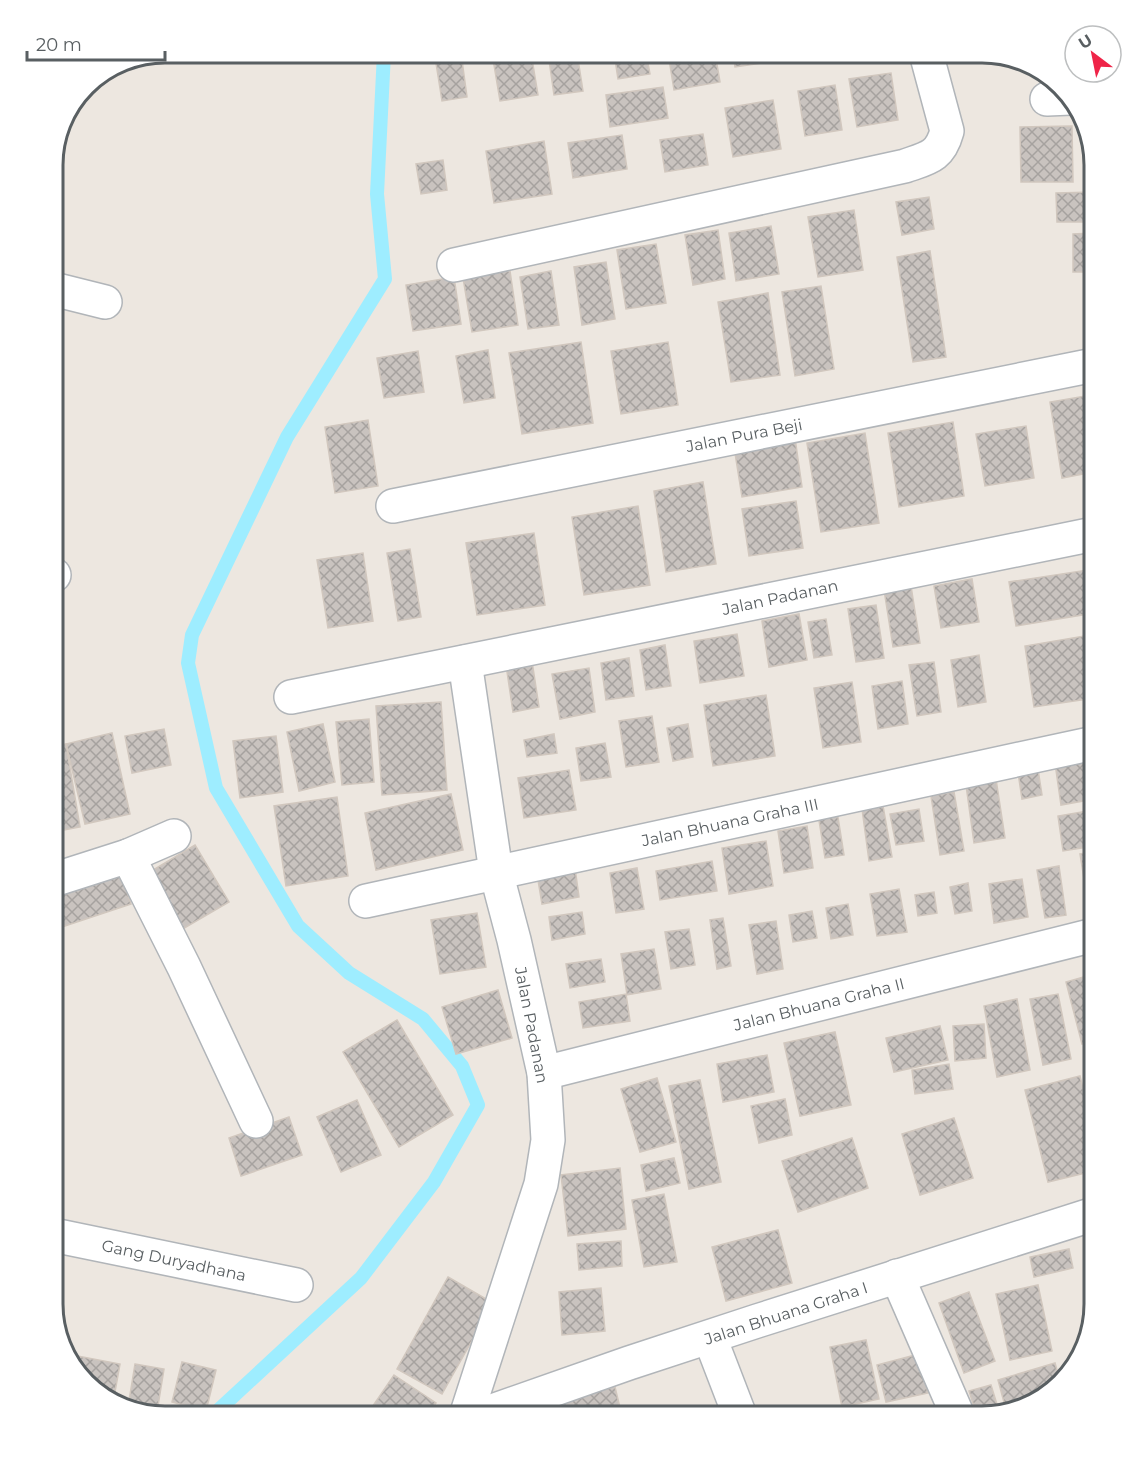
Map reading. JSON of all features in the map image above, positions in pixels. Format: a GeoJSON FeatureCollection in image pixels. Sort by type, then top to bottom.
{"type":"FeatureCollection","features":[{"type":"Feature","properties":{"kind":"street"},"geometry":{"type":"LineString","coordinates":[[454,265],[904,166],[933,157],[944,141],[947,130],[929,63]]}},
{"type":"Feature","properties":{"kind":"street"},"geometry":{"type":"LineString","coordinates":[[63,292],[105,302]]}},
{"type":"Feature","properties":{"kind":"street","name":"Jalan Pura Beji"},"geometry":{"type":"LineString","coordinates":[[393,506],[1084,367]]}},
{"type":"Feature","properties":{"kind":"street","name":"Jalan Padanan"},"geometry":{"type":"LineString","coordinates":[[291,697],[1084,536]]}},
{"type":"Feature","properties":{"kind":"street","name":"Jalan Padanan"},"geometry":{"type":"LineString","coordinates":[[465,662],[496,872],[517,951],[544,1073],[548,1140],[541,1184],[469,1406]]}},
{"type":"Feature","properties":{"kind":"street","name":"Jalan Bhuana Graha III"},"geometry":{"type":"LineString","coordinates":[[366,901],[1084,744]]}},
{"type":"Feature","properties":{"kind":"street"},"geometry":{"type":"LineString","coordinates":[[63,877],[128,856],[174,836]]}},
{"type":"Feature","properties":{"kind":"street"},"geometry":{"type":"LineString","coordinates":[[128,856],[184,967],[256,1121]]}},
{"type":"Feature","properties":{"kind":"street","name":"Jalan Bhuana Graha II"},"geometry":{"type":"LineString","coordinates":[[544,1073],[1084,938]]}},
{"type":"Feature","properties":{"kind":"street","name":"Jalan Bhuana Graha I"},"geometry":{"type":"LineString","coordinates":[[527,1406],[629,1363],[1084,1217]]}},
{"type":"Feature","properties":{"kind":"street","name":"Gang Duryadhana"},"geometry":{"type":"LineString","coordinates":[[63,1237],[296,1285]]}},
{"type":"Feature","properties":{"kind":"street"},"geometry":{"type":"LineString","coordinates":[[897,1276],[954,1406]]}},
{"type":"Feature","properties":{"kind":"street"},"geometry":{"type":"LineString","coordinates":[[710,1338],[736,1406]]}},
{"type":"Feature","properties":{"kind":"building"},"geometry":{"type":"Polygon","coordinates":[[[436,63],[462,63],[467,97],[442,101],[436,63]]]}},
{"type":"Feature","properties":{"kind":"building"},"geometry":{"type":"Polygon","coordinates":[[[494,63],[533,63],[538,95],[500,101],[494,63]]]}},
{"type":"Feature","properties":{"kind":"building"},"geometry":{"type":"Polygon","coordinates":[[[549,63],[579,63],[583,91],[554,95],[549,63]]]}},
{"type":"Feature","properties":{"kind":"building"},"geometry":{"type":"Polygon","coordinates":[[[616,63],[648,63],[650,74],[618,79],[616,63]]]}},
{"type":"Feature","properties":{"kind":"building"},"geometry":{"type":"Polygon","coordinates":[[[670,63],[717,63],[720,82],[674,90],[670,63]]]}},
{"type":"Feature","properties":{"kind":"building"},"geometry":{"type":"Polygon","coordinates":[[[734,63],[762,63],[735,67],[734,63]]]}},
{"type":"Feature","properties":{"kind":"building"},"geometry":{"type":"Polygon","coordinates":[[[891,73],[898,120],[857,127],[849,79],[891,73]]]}},
{"type":"Feature","properties":{"kind":"building"},"geometry":{"type":"Polygon","coordinates":[[[835,85],[842,130],[805,136],[798,91],[835,85]]]}},
{"type":"Feature","properties":{"kind":"building"},"geometry":{"type":"Polygon","coordinates":[[[663,87],[668,118],[610,127],[606,95],[663,87]]]}},
{"type":"Feature","properties":{"kind":"building"},"geometry":{"type":"Polygon","coordinates":[[[773,100],[781,149],[733,157],[725,108],[773,100]]]}},
{"type":"Feature","properties":{"kind":"building"},"geometry":{"type":"Polygon","coordinates":[[[1072,126],[1073,182],[1021,182],[1020,127],[1072,126]]]}},
{"type":"Feature","properties":{"kind":"building"},"geometry":{"type":"Polygon","coordinates":[[[703,134],[708,165],[665,172],[660,140],[703,134]]]}},
{"type":"Feature","properties":{"kind":"building"},"geometry":{"type":"Polygon","coordinates":[[[622,135],[627,169],[573,178],[568,143],[622,135]]]}},
{"type":"Feature","properties":{"kind":"building"},"geometry":{"type":"Polygon","coordinates":[[[544,141],[552,194],[494,203],[486,151],[544,141]]]}},
{"type":"Feature","properties":{"kind":"building"},"geometry":{"type":"Polygon","coordinates":[[[443,160],[447,190],[421,194],[416,164],[443,160]]]}},
{"type":"Feature","properties":{"kind":"building"},"geometry":{"type":"Polygon","coordinates":[[[1084,192],[1084,222],[1057,222],[1056,193],[1084,192]]]}},
{"type":"Feature","properties":{"kind":"building"},"geometry":{"type":"Polygon","coordinates":[[[929,197],[934,229],[902,235],[896,202],[929,197]]]}},
{"type":"Feature","properties":{"kind":"building"},"geometry":{"type":"Polygon","coordinates":[[[854,210],[863,270],[818,277],[808,217],[854,210]]]}},
{"type":"Feature","properties":{"kind":"building"},"geometry":{"type":"Polygon","coordinates":[[[771,226],[779,274],[736,281],[729,233],[771,226]]]}},
{"type":"Feature","properties":{"kind":"building"},"geometry":{"type":"Polygon","coordinates":[[[718,230],[725,279],[693,285],[685,235],[718,230]]]}},
{"type":"Feature","properties":{"kind":"building"},"geometry":{"type":"Polygon","coordinates":[[[1084,233],[1084,272],[1073,272],[1073,234],[1084,233]]]}},
{"type":"Feature","properties":{"kind":"building"},"geometry":{"type":"Polygon","coordinates":[[[656,244],[666,303],[626,309],[617,250],[656,244]]]}},
{"type":"Feature","properties":{"kind":"building"},"geometry":{"type":"Polygon","coordinates":[[[930,251],[946,357],[913,362],[897,257],[930,251]]]}},
{"type":"Feature","properties":{"kind":"building"},"geometry":{"type":"Polygon","coordinates":[[[606,262],[615,319],[582,325],[574,267],[606,262]]]}},
{"type":"Feature","properties":{"kind":"building"},"geometry":{"type":"Polygon","coordinates":[[[510,271],[518,325],[472,332],[463,278],[510,271]]]}},
{"type":"Feature","properties":{"kind":"building"},"geometry":{"type":"Polygon","coordinates":[[[551,271],[559,325],[528,329],[520,277],[551,271]]]}},
{"type":"Feature","properties":{"kind":"building"},"geometry":{"type":"Polygon","coordinates":[[[454,277],[461,324],[413,331],[406,285],[454,277]]]}},
{"type":"Feature","properties":{"kind":"building"},"geometry":{"type":"Polygon","coordinates":[[[821,286],[834,369],[795,376],[782,292],[821,286]]]}},
{"type":"Feature","properties":{"kind":"building"},"geometry":{"type":"Polygon","coordinates":[[[768,293],[780,375],[731,382],[718,302],[768,293]]]}},
{"type":"Feature","properties":{"kind":"building"},"geometry":{"type":"Polygon","coordinates":[[[581,342],[593,423],[522,434],[509,353],[581,342]]]}},
{"type":"Feature","properties":{"kind":"building"},"geometry":{"type":"Polygon","coordinates":[[[668,342],[678,405],[621,414],[611,351],[668,342]]]}},
{"type":"Feature","properties":{"kind":"building"},"geometry":{"type":"Polygon","coordinates":[[[488,350],[495,398],[464,403],[456,356],[488,350]]]}},
{"type":"Feature","properties":{"kind":"building"},"geometry":{"type":"Polygon","coordinates":[[[418,351],[424,392],[384,398],[377,358],[418,351]]]}},
{"type":"Feature","properties":{"kind":"building"},"geometry":{"type":"Polygon","coordinates":[[[1084,396],[1084,474],[1062,478],[1050,402],[1084,396]]]}},
{"type":"Feature","properties":{"kind":"building"},"geometry":{"type":"Polygon","coordinates":[[[368,420],[378,486],[335,493],[325,427],[368,420]]]}},
{"type":"Feature","properties":{"kind":"building"},"geometry":{"type":"Polygon","coordinates":[[[953,422],[964,496],[899,507],[888,433],[953,422]]]}},
{"type":"Feature","properties":{"kind":"building"},"geometry":{"type":"Polygon","coordinates":[[[1026,426],[1034,478],[985,486],[976,434],[1026,426]]]}},
{"type":"Feature","properties":{"kind":"building"},"geometry":{"type":"Polygon","coordinates":[[[865,433],[879,523],[821,532],[807,443],[865,433]]]}},
{"type":"Feature","properties":{"kind":"building"},"geometry":{"type":"Polygon","coordinates":[[[795,438],[802,487],[742,497],[734,447],[795,438]]]}},
{"type":"Feature","properties":{"kind":"building"},"geometry":{"type":"Polygon","coordinates":[[[703,482],[716,564],[666,572],[654,491],[703,482]]]}},
{"type":"Feature","properties":{"kind":"building"},"geometry":{"type":"Polygon","coordinates":[[[796,501],[803,548],[749,556],[742,509],[796,501]]]}},
{"type":"Feature","properties":{"kind":"building"},"geometry":{"type":"Polygon","coordinates":[[[638,506],[650,585],[584,595],[572,517],[638,506]]]}},
{"type":"Feature","properties":{"kind":"building"},"geometry":{"type":"Polygon","coordinates":[[[534,533],[545,605],[477,615],[466,543],[534,533]]]}},
{"type":"Feature","properties":{"kind":"building"},"geometry":{"type":"Polygon","coordinates":[[[410,549],[421,617],[398,621],[387,553],[410,549]]]}},
{"type":"Feature","properties":{"kind":"building"},"geometry":{"type":"Polygon","coordinates":[[[363,553],[373,621],[328,628],[317,560],[363,553]]]}},
{"type":"Feature","properties":{"kind":"building"},"geometry":{"type":"Polygon","coordinates":[[[1084,571],[1084,615],[1016,626],[1009,582],[1084,571]]]}},
{"type":"Feature","properties":{"kind":"building"},"geometry":{"type":"Polygon","coordinates":[[[972,579],[979,622],[941,628],[934,586],[972,579]]]}},
{"type":"Feature","properties":{"kind":"building"},"geometry":{"type":"Polygon","coordinates":[[[911,586],[920,643],[893,647],[884,590],[911,586]]]}},
{"type":"Feature","properties":{"kind":"building"},"geometry":{"type":"Polygon","coordinates":[[[876,605],[884,658],[856,662],[848,609],[876,605]]]}},
{"type":"Feature","properties":{"kind":"building"},"geometry":{"type":"Polygon","coordinates":[[[799,614],[807,660],[769,667],[762,621],[799,614]]]}},
{"type":"Feature","properties":{"kind":"building"},"geometry":{"type":"Polygon","coordinates":[[[826,619],[832,655],[814,658],[808,622],[826,619]]]}},
{"type":"Feature","properties":{"kind":"building"},"geometry":{"type":"Polygon","coordinates":[[[737,634],[744,676],[700,683],[694,641],[737,634]]]}},
{"type":"Feature","properties":{"kind":"building"},"geometry":{"type":"Polygon","coordinates":[[[1084,636],[1084,700],[1034,707],[1025,646],[1084,636]]]}},
{"type":"Feature","properties":{"kind":"building"},"geometry":{"type":"Polygon","coordinates":[[[665,645],[671,686],[646,690],[640,650],[665,645]]]}},
{"type":"Feature","properties":{"kind":"building"},"geometry":{"type":"Polygon","coordinates":[[[979,655],[986,702],[958,707],[951,660],[979,655]]]}},
{"type":"Feature","properties":{"kind":"building"},"geometry":{"type":"Polygon","coordinates":[[[629,658],[634,696],[606,700],[601,663],[629,658]]]}},
{"type":"Feature","properties":{"kind":"building"},"geometry":{"type":"Polygon","coordinates":[[[532,661],[539,707],[513,712],[506,665],[532,661]]]}},
{"type":"Feature","properties":{"kind":"building"},"geometry":{"type":"Polygon","coordinates":[[[934,662],[941,712],[917,716],[909,665],[934,662]]]}},
{"type":"Feature","properties":{"kind":"building"},"geometry":{"type":"Polygon","coordinates":[[[589,668],[595,712],[560,719],[552,674],[589,668]]]}},
{"type":"Feature","properties":{"kind":"building"},"geometry":{"type":"Polygon","coordinates":[[[902,681],[908,724],[878,729],[872,686],[902,681]]]}},
{"type":"Feature","properties":{"kind":"building"},"geometry":{"type":"Polygon","coordinates":[[[852,682],[861,742],[823,748],[814,688],[852,682]]]}},
{"type":"Feature","properties":{"kind":"building"},"geometry":{"type":"Polygon","coordinates":[[[766,695],[775,756],[713,766],[704,705],[766,695]]]}},
{"type":"Feature","properties":{"kind":"building"},"geometry":{"type":"Polygon","coordinates":[[[441,702],[447,790],[382,795],[376,706],[441,702]]]}},
{"type":"Feature","properties":{"kind":"building"},"geometry":{"type":"Polygon","coordinates":[[[652,716],[659,762],[626,767],[619,721],[652,716]]]}},
{"type":"Feature","properties":{"kind":"building"},"geometry":{"type":"Polygon","coordinates":[[[369,719],[374,782],[342,785],[336,722],[369,719]]]}},
{"type":"Feature","properties":{"kind":"building"},"geometry":{"type":"Polygon","coordinates":[[[323,724],[335,782],[299,791],[287,732],[323,724]]]}},
{"type":"Feature","properties":{"kind":"building"},"geometry":{"type":"Polygon","coordinates":[[[688,724],[693,757],[673,761],[667,728],[688,724]]]}},
{"type":"Feature","properties":{"kind":"building"},"geometry":{"type":"Polygon","coordinates":[[[164,729],[171,765],[132,773],[125,736],[164,729]]]}},
{"type":"Feature","properties":{"kind":"building"},"geometry":{"type":"Polygon","coordinates":[[[112,733],[130,814],[85,824],[66,744],[112,733]]]}},
{"type":"Feature","properties":{"kind":"building"},"geometry":{"type":"Polygon","coordinates":[[[554,734],[557,753],[527,757],[524,740],[554,734]]]}},
{"type":"Feature","properties":{"kind":"building"},"geometry":{"type":"Polygon","coordinates":[[[276,736],[283,792],[240,798],[233,741],[276,736]]]}},
{"type":"Feature","properties":{"kind":"building"},"geometry":{"type":"Polygon","coordinates":[[[605,743],[611,777],[581,781],[576,748],[605,743]]]}},
{"type":"Feature","properties":{"kind":"building"},"geometry":{"type":"Polygon","coordinates":[[[63,744],[66,744],[80,827],[63,830],[63,744]]]}},
{"type":"Feature","properties":{"kind":"building"},"geometry":{"type":"Polygon","coordinates":[[[1084,758],[1084,801],[1061,805],[1055,763],[1084,758]]]}},
{"type":"Feature","properties":{"kind":"building"},"geometry":{"type":"Polygon","coordinates":[[[1037,763],[1042,795],[1022,799],[1017,766],[1037,763]]]}},
{"type":"Feature","properties":{"kind":"building"},"geometry":{"type":"Polygon","coordinates":[[[569,770],[576,810],[524,818],[518,778],[569,770]]]}},
{"type":"Feature","properties":{"kind":"building"},"geometry":{"type":"Polygon","coordinates":[[[996,779],[1005,838],[974,843],[966,785],[996,779]]]}},
{"type":"Feature","properties":{"kind":"building"},"geometry":{"type":"Polygon","coordinates":[[[954,792],[964,851],[940,855],[931,796],[954,792]]]}},
{"type":"Feature","properties":{"kind":"building"},"geometry":{"type":"Polygon","coordinates":[[[451,794],[463,850],[376,870],[365,813],[451,794]]]}},
{"type":"Feature","properties":{"kind":"building"},"geometry":{"type":"Polygon","coordinates":[[[337,797],[348,876],[286,886],[274,806],[337,797]]]}},
{"type":"Feature","properties":{"kind":"building"},"geometry":{"type":"Polygon","coordinates":[[[883,806],[892,857],[869,861],[862,809],[883,806]]]}},
{"type":"Feature","properties":{"kind":"building"},"geometry":{"type":"Polygon","coordinates":[[[919,809],[924,841],[896,845],[890,814],[919,809]]]}},
{"type":"Feature","properties":{"kind":"building"},"geometry":{"type":"Polygon","coordinates":[[[837,811],[844,855],[825,858],[818,814],[837,811]]]}},
{"type":"Feature","properties":{"kind":"building"},"geometry":{"type":"Polygon","coordinates":[[[1084,812],[1084,848],[1063,851],[1058,816],[1084,812]]]}},
{"type":"Feature","properties":{"kind":"building"},"geometry":{"type":"Polygon","coordinates":[[[807,826],[813,868],[784,873],[778,831],[807,826]]]}},
{"type":"Feature","properties":{"kind":"building"},"geometry":{"type":"Polygon","coordinates":[[[766,841],[773,886],[729,894],[722,848],[766,841]]]}},
{"type":"Feature","properties":{"kind":"building"},"geometry":{"type":"Polygon","coordinates":[[[195,845],[229,902],[181,930],[148,873],[195,845]]]}},
{"type":"Feature","properties":{"kind":"building"},"geometry":{"type":"Polygon","coordinates":[[[1084,853],[1084,879],[1080,854],[1084,853]]]}},
{"type":"Feature","properties":{"kind":"building"},"geometry":{"type":"Polygon","coordinates":[[[712,861],[717,891],[660,900],[656,871],[712,861]]]}},
{"type":"Feature","properties":{"kind":"building"},"geometry":{"type":"Polygon","coordinates":[[[1059,866],[1066,915],[1045,918],[1037,870],[1059,866]]]}},
{"type":"Feature","properties":{"kind":"building"},"geometry":{"type":"Polygon","coordinates":[[[575,868],[579,897],[542,904],[537,874],[575,868]]]}},
{"type":"Feature","properties":{"kind":"building"},"geometry":{"type":"Polygon","coordinates":[[[637,868],[644,909],[616,913],[610,873],[637,868]]]}},
{"type":"Feature","properties":{"kind":"building"},"geometry":{"type":"Polygon","coordinates":[[[119,869],[131,904],[63,927],[63,888],[119,869]]]}},
{"type":"Feature","properties":{"kind":"building"},"geometry":{"type":"Polygon","coordinates":[[[1022,879],[1028,917],[994,923],[989,884],[1022,879]]]}},
{"type":"Feature","properties":{"kind":"building"},"geometry":{"type":"Polygon","coordinates":[[[968,883],[972,911],[955,914],[950,887],[968,883]]]}},
{"type":"Feature","properties":{"kind":"building"},"geometry":{"type":"Polygon","coordinates":[[[899,889],[907,932],[877,936],[870,894],[899,889]]]}},
{"type":"Feature","properties":{"kind":"building"},"geometry":{"type":"Polygon","coordinates":[[[934,892],[937,913],[918,916],[915,895],[934,892]]]}},
{"type":"Feature","properties":{"kind":"building"},"geometry":{"type":"Polygon","coordinates":[[[848,904],[853,935],[831,939],[826,908],[848,904]]]}},
{"type":"Feature","properties":{"kind":"building"},"geometry":{"type":"Polygon","coordinates":[[[812,911],[817,938],[793,942],[789,915],[812,911]]]}},
{"type":"Feature","properties":{"kind":"building"},"geometry":{"type":"Polygon","coordinates":[[[582,912],[585,934],[552,940],[549,917],[582,912]]]}},
{"type":"Feature","properties":{"kind":"building"},"geometry":{"type":"Polygon","coordinates":[[[477,913],[486,967],[440,974],[431,920],[477,913]]]}},
{"type":"Feature","properties":{"kind":"building"},"geometry":{"type":"Polygon","coordinates":[[[723,918],[731,966],[717,969],[710,920],[723,918]]]}},
{"type":"Feature","properties":{"kind":"building"},"geometry":{"type":"Polygon","coordinates":[[[776,921],[783,969],[757,974],[749,925],[776,921]]]}},
{"type":"Feature","properties":{"kind":"building"},"geometry":{"type":"Polygon","coordinates":[[[689,929],[695,965],[671,969],[665,932],[689,929]]]}},
{"type":"Feature","properties":{"kind":"building"},"geometry":{"type":"Polygon","coordinates":[[[654,949],[661,989],[627,995],[621,954],[654,949]]]}},
{"type":"Feature","properties":{"kind":"building"},"geometry":{"type":"Polygon","coordinates":[[[601,959],[605,982],[570,988],[566,964],[601,959]]]}},
{"type":"Feature","properties":{"kind":"building"},"geometry":{"type":"Polygon","coordinates":[[[1084,977],[1084,1044],[1082,1044],[1066,982],[1084,977]]]}},
{"type":"Feature","properties":{"kind":"building"},"geometry":{"type":"Polygon","coordinates":[[[498,990],[512,1038],[456,1054],[442,1007],[498,990]]]}},
{"type":"Feature","properties":{"kind":"building"},"geometry":{"type":"Polygon","coordinates":[[[626,994],[630,1021],[583,1028],[579,1002],[626,994]]]}},
{"type":"Feature","properties":{"kind":"building"},"geometry":{"type":"Polygon","coordinates":[[[1058,994],[1071,1059],[1043,1065],[1030,999],[1058,994]]]}},
{"type":"Feature","properties":{"kind":"building"},"geometry":{"type":"Polygon","coordinates":[[[1017,999],[1030,1070],[997,1077],[984,1006],[1017,999]]]}},
{"type":"Feature","properties":{"kind":"building"},"geometry":{"type":"Polygon","coordinates":[[[397,1020],[453,1115],[399,1147],[343,1052],[397,1020]]]}},
{"type":"Feature","properties":{"kind":"building"},"geometry":{"type":"Polygon","coordinates":[[[984,1024],[986,1058],[955,1061],[953,1026],[984,1024]]]}},
{"type":"Feature","properties":{"kind":"building"},"geometry":{"type":"Polygon","coordinates":[[[940,1026],[948,1060],[894,1072],[886,1038],[940,1026]]]}},
{"type":"Feature","properties":{"kind":"building"},"geometry":{"type":"Polygon","coordinates":[[[835,1032],[851,1105],[800,1116],[784,1043],[835,1032]]]}},
{"type":"Feature","properties":{"kind":"building"},"geometry":{"type":"Polygon","coordinates":[[[767,1055],[774,1092],[723,1102],[717,1064],[767,1055]]]}},
{"type":"Feature","properties":{"kind":"building"},"geometry":{"type":"Polygon","coordinates":[[[949,1064],[953,1089],[915,1094],[912,1070],[949,1064]]]}},
{"type":"Feature","properties":{"kind":"building"},"geometry":{"type":"Polygon","coordinates":[[[1080,1076],[1084,1093],[1084,1173],[1048,1182],[1025,1090],[1080,1076]]]}},
{"type":"Feature","properties":{"kind":"building"},"geometry":{"type":"Polygon","coordinates":[[[657,1078],[676,1142],[640,1152],[621,1089],[657,1078]]]}},
{"type":"Feature","properties":{"kind":"building"},"geometry":{"type":"Polygon","coordinates":[[[700,1080],[721,1182],[689,1189],[669,1086],[700,1080]]]}},
{"type":"Feature","properties":{"kind":"building"},"geometry":{"type":"Polygon","coordinates":[[[785,1099],[792,1135],[759,1143],[751,1106],[785,1099]]]}},
{"type":"Feature","properties":{"kind":"building"},"geometry":{"type":"Polygon","coordinates":[[[357,1100],[381,1155],[341,1172],[317,1117],[357,1100]]]}},
{"type":"Feature","properties":{"kind":"building"},"geometry":{"type":"Polygon","coordinates":[[[289,1117],[302,1155],[241,1176],[229,1138],[289,1117]]]}},
{"type":"Feature","properties":{"kind":"building"},"geometry":{"type":"Polygon","coordinates":[[[954,1118],[973,1178],[920,1195],[902,1134],[954,1118]]]}},
{"type":"Feature","properties":{"kind":"building"},"geometry":{"type":"Polygon","coordinates":[[[852,1138],[868,1188],[798,1212],[782,1161],[852,1138]]]}},
{"type":"Feature","properties":{"kind":"building"},"geometry":{"type":"Polygon","coordinates":[[[674,1158],[680,1183],[646,1191],[641,1165],[674,1158]]]}},
{"type":"Feature","properties":{"kind":"building"},"geometry":{"type":"Polygon","coordinates":[[[620,1168],[626,1229],[568,1236],[561,1175],[620,1168]]]}},
{"type":"Feature","properties":{"kind":"building"},"geometry":{"type":"Polygon","coordinates":[[[664,1194],[677,1262],[644,1267],[632,1200],[664,1194]]]}},
{"type":"Feature","properties":{"kind":"building"},"geometry":{"type":"Polygon","coordinates":[[[778,1230],[792,1283],[726,1301],[712,1247],[778,1230]]]}},
{"type":"Feature","properties":{"kind":"building"},"geometry":{"type":"Polygon","coordinates":[[[621,1241],[622,1266],[579,1270],[577,1244],[621,1241]]]}},
{"type":"Feature","properties":{"kind":"building"},"geometry":{"type":"Polygon","coordinates":[[[1069,1249],[1073,1268],[1034,1277],[1030,1257],[1069,1249]]]}},
{"type":"Feature","properties":{"kind":"building"},"geometry":{"type":"Polygon","coordinates":[[[448,1277],[493,1303],[442,1394],[397,1369],[448,1277]]]}},
{"type":"Feature","properties":{"kind":"building"},"geometry":{"type":"Polygon","coordinates":[[[1038,1285],[1052,1351],[1010,1360],[996,1294],[1038,1285]]]}},
{"type":"Feature","properties":{"kind":"building"},"geometry":{"type":"Polygon","coordinates":[[[601,1288],[605,1331],[562,1335],[559,1292],[601,1288]]]}},
{"type":"Feature","properties":{"kind":"building"},"geometry":{"type":"Polygon","coordinates":[[[969,1292],[995,1361],[964,1373],[939,1303],[969,1292]]]}},
{"type":"Feature","properties":{"kind":"building"},"geometry":{"type":"Polygon","coordinates":[[[866,1340],[879,1399],[842,1406],[830,1347],[866,1340]]]}},
{"type":"Feature","properties":{"kind":"building"},"geometry":{"type":"Polygon","coordinates":[[[919,1354],[928,1393],[886,1402],[877,1365],[919,1354]]]}},
{"type":"Feature","properties":{"kind":"building"},"geometry":{"type":"Polygon","coordinates":[[[77,1356],[120,1364],[115,1392],[98,1381],[77,1356]]]}},
{"type":"Feature","properties":{"kind":"building"},"geometry":{"type":"Polygon","coordinates":[[[182,1362],[216,1370],[207,1406],[187,1406],[172,1402],[182,1362]]]}},
{"type":"Feature","properties":{"kind":"building"},"geometry":{"type":"Polygon","coordinates":[[[1055,1363],[1058,1372],[1039,1389],[1015,1401],[1004,1403],[998,1380],[1055,1363]]]}},
{"type":"Feature","properties":{"kind":"building"},"geometry":{"type":"Polygon","coordinates":[[[135,1364],[164,1369],[158,1405],[129,1400],[135,1364]]]}},
{"type":"Feature","properties":{"kind":"building"},"geometry":{"type":"Polygon","coordinates":[[[394,1375],[436,1403],[434,1406],[373,1406],[394,1375]]]}},
{"type":"Feature","properties":{"kind":"building"},"geometry":{"type":"Polygon","coordinates":[[[991,1385],[997,1405],[974,1406],[969,1391],[991,1385]]]}},
{"type":"Feature","properties":{"kind":"building"},"geometry":{"type":"Polygon","coordinates":[[[615,1387],[620,1406],[544,1406],[543,1404],[615,1387]]]}},
{"type":"Feature","properties":{"kind":"waterway"},"geometry":{"type":"LineString","coordinates":[[223,1406],[361,1278],[434,1182],[478,1105],[462,1066],[423,1019],[349,973],[298,926],[216,788],[188,663],[192,635],[287,437],[385,279],[377,194],[384,63]]}}]}
